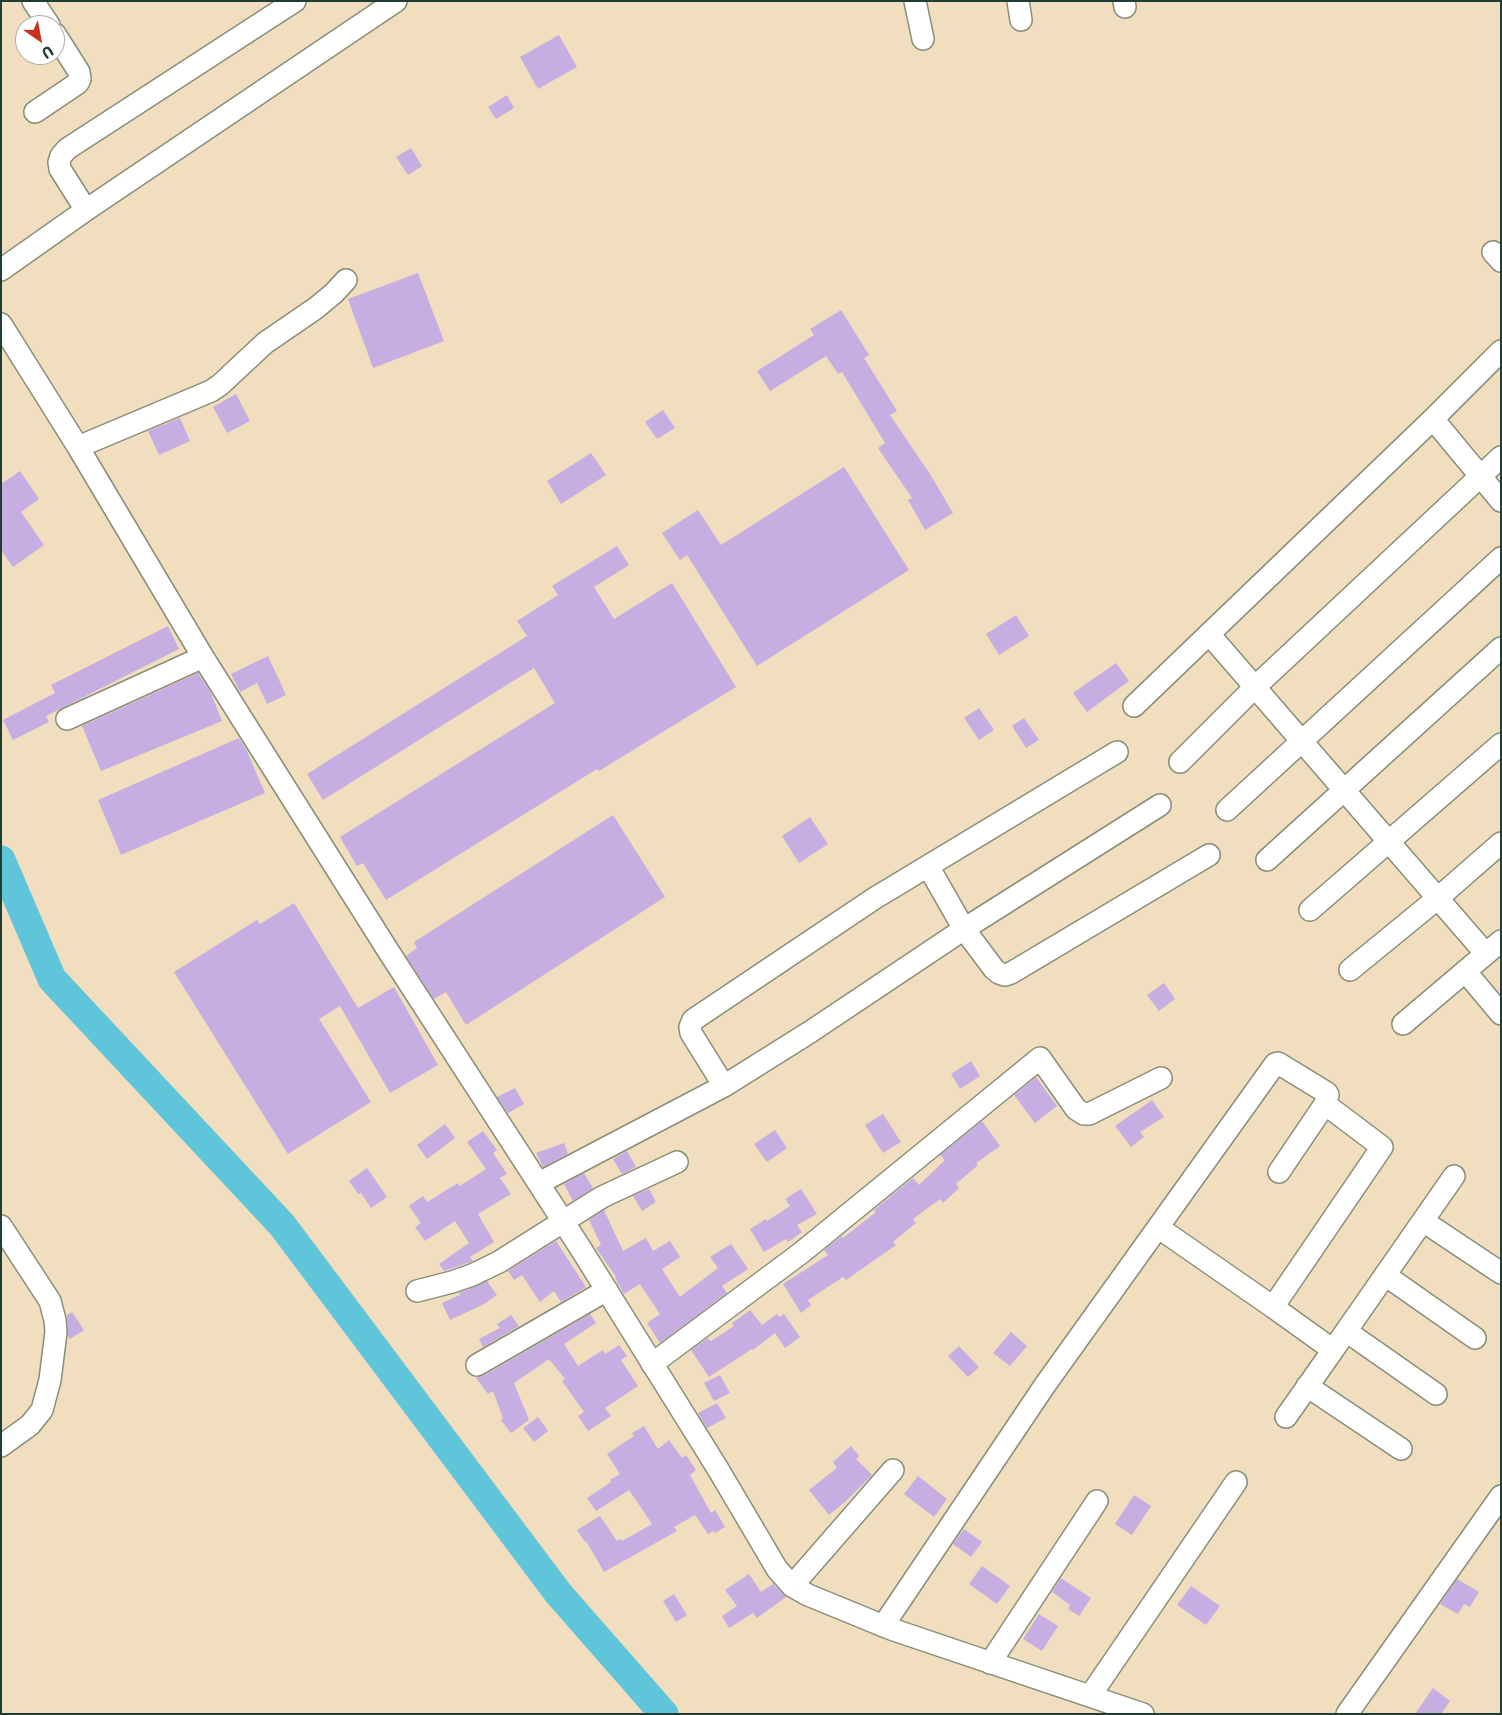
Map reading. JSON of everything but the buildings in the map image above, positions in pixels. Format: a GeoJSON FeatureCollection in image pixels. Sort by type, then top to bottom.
{"type":"FeatureCollection","features":[{"type":"Feature","properties":{"kind":"street"},"geometry":{"type":"LineString","coordinates":[[33,1],[42,15]]}},
{"type":"Feature","properties":{"kind":"street"},"geometry":{"type":"LineString","coordinates":[[86,210],[60,169],[59,162],[67,149],[295,1]]}},
{"type":"Feature","properties":{"kind":"street"},"geometry":{"type":"LineString","coordinates":[[1,270],[86,210],[396,1]]}},
{"type":"Feature","properties":{"kind":"street"},"geometry":{"type":"LineString","coordinates":[[916,1],[923,39]]}},
{"type":"Feature","properties":{"kind":"street"},"geometry":{"type":"LineString","coordinates":[[35,112],[78,83],[80,79],[80,72],[65,49]]}},
{"type":"Feature","properties":{"kind":"street"},"geometry":{"type":"LineString","coordinates":[[78,447],[220,385],[264,343],[316,308],[346,280]]}},
{"type":"Feature","properties":{"kind":"street"},"geometry":{"type":"LineString","coordinates":[[1,324],[78,447],[203,657],[382,941],[564,1221],[718,1469],[777,1569],[792,1586],[808,1595],[883,1626],[1143,1714]]}},
{"type":"Feature","properties":{"kind":"street"},"geometry":{"type":"LineString","coordinates":[[1134,706],[1433,419],[1501,351]]}},
{"type":"Feature","properties":{"kind":"street"},"geometry":{"type":"LineString","coordinates":[[1433,419],[1501,501]]}},
{"type":"Feature","properties":{"kind":"street"},"geometry":{"type":"LineString","coordinates":[[1180,762],[1255,687],[1501,456]]}},
{"type":"Feature","properties":{"kind":"street"},"geometry":{"type":"LineString","coordinates":[[1227,810],[1501,558]]}},
{"type":"Feature","properties":{"kind":"street"},"geometry":{"type":"LineString","coordinates":[[1209,634],[1438,898],[1493,947],[1403,1024]]}},
{"type":"Feature","properties":{"kind":"street"},"geometry":{"type":"LineString","coordinates":[[1267,860],[1501,648]]}},
{"type":"Feature","properties":{"kind":"street"},"geometry":{"type":"LineString","coordinates":[[68,719],[203,657]]}},
{"type":"Feature","properties":{"kind":"street"},"geometry":{"type":"LineString","coordinates":[[1310,910],[1501,744]]}},
{"type":"Feature","properties":{"kind":"street"},"geometry":{"type":"LineString","coordinates":[[724,1086],[691,1033],[690,1027],[694,1020],[875,898],[1117,752]]}},
{"type":"Feature","properties":{"kind":"street"},"geometry":{"type":"LineString","coordinates":[[539,1183],[724,1086],[810,1032],[964,929],[1160,805]]}},
{"type":"Feature","properties":{"kind":"street"},"geometry":{"type":"LineString","coordinates":[[1350,970],[1501,844]]}},
{"type":"Feature","properties":{"kind":"street"},"geometry":{"type":"LineString","coordinates":[[928,866],[964,929],[994,969],[1005,975],[1209,855]]}},
{"type":"Feature","properties":{"kind":"street"},"geometry":{"type":"LineString","coordinates":[[1465,971],[1501,1014]]}},
{"type":"Feature","properties":{"kind":"street"},"geometry":{"type":"LineString","coordinates":[[652,1364],[802,1253],[1040,1058],[1076,1109],[1084,1114],[1089,1114],[1161,1078]]}},
{"type":"Feature","properties":{"kind":"street"},"geometry":{"type":"LineString","coordinates":[[883,1626],[1045,1385],[1278,1063],[1327,1093],[1328,1096],[1325,1104],[1279,1172]]}},
{"type":"Feature","properties":{"kind":"street"},"geometry":{"type":"LineString","coordinates":[[1273,1307],[1382,1148],[1325,1104]]}},
{"type":"Feature","properties":{"kind":"street"},"geometry":{"type":"LineString","coordinates":[[417,1291],[472,1275],[499,1262],[602,1197],[677,1162]]}},
{"type":"Feature","properties":{"kind":"street"},"geometry":{"type":"LineString","coordinates":[[1286,1417],[1454,1176]]}},
{"type":"Feature","properties":{"kind":"street"},"geometry":{"type":"LineString","coordinates":[[1423,1221],[1501,1274]]}},
{"type":"Feature","properties":{"kind":"street"},"geometry":{"type":"LineString","coordinates":[[1,1226],[50,1301],[56,1332],[50,1380],[42,1410],[30,1425],[1,1446]]}},
{"type":"Feature","properties":{"kind":"street"},"geometry":{"type":"LineString","coordinates":[[1159,1228],[1333,1350]]}},
{"type":"Feature","properties":{"kind":"street"},"geometry":{"type":"LineString","coordinates":[[1385,1275],[1475,1338]]}},
{"type":"Feature","properties":{"kind":"street"},"geometry":{"type":"LineString","coordinates":[[477,1364],[607,1290]]}},
{"type":"Feature","properties":{"kind":"street"},"geometry":{"type":"LineString","coordinates":[[1346,1330],[1436,1394]]}},
{"type":"Feature","properties":{"kind":"street"},"geometry":{"type":"LineString","coordinates":[[1307,1386],[1401,1449]]}},
{"type":"Feature","properties":{"kind":"street"},"geometry":{"type":"LineString","coordinates":[[792,1586],[893,1470]]}},
{"type":"Feature","properties":{"kind":"street"},"geometry":{"type":"LineString","coordinates":[[1090,1696],[1236,1482]]}},
{"type":"Feature","properties":{"kind":"street"},"geometry":{"type":"LineString","coordinates":[[1347,1714],[1501,1496]]}},
{"type":"Feature","properties":{"kind":"street"},"geometry":{"type":"LineString","coordinates":[[990,1663],[1097,1501]]}},
{"type":"Feature","properties":{"kind":"waterway"},"geometry":{"type":"LineString","coordinates":[[1,860],[52,979],[282,1225],[558,1593],[664,1714]]}}]}
